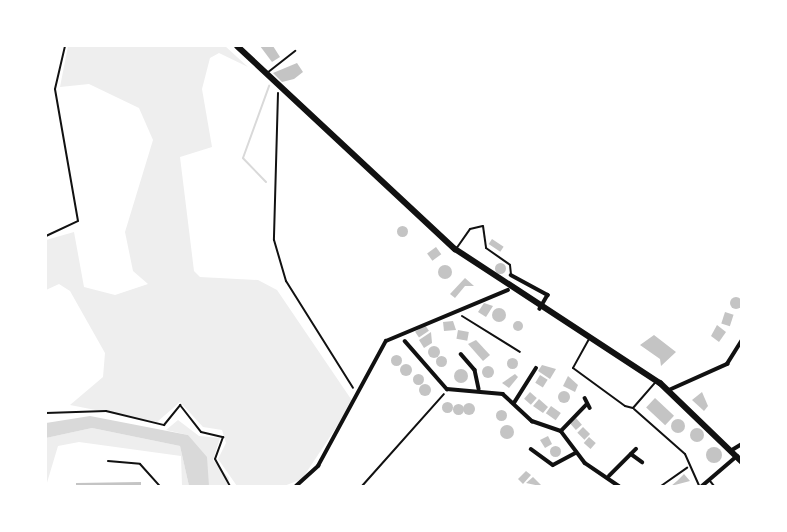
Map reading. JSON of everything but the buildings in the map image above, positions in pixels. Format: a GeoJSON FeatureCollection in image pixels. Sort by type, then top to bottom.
{"type":"FeatureCollection","features":[{"type":"Feature","properties":{"kind":"highway"},"geometry":{"type":"LineString","coordinates":[[237,46],[455,249],[508,290],[669,390],[737,456]]}},
{"type":"Feature","properties":{"kind":"street"},"geometry":{"type":"LineString","coordinates":[[510,275],[548,295],[540,309]]}},
{"type":"Feature","properties":{"kind":"street"},"geometry":{"type":"LineString","coordinates":[[296,486],[318,466],[359,398],[386,341],[451,310],[508,290]]}},
{"type":"Feature","properties":{"kind":"street"},"geometry":{"type":"LineString","coordinates":[[669,390],[727,363],[741,340]]}},
{"type":"Feature","properties":{"kind":"street"},"geometry":{"type":"LineString","coordinates":[[405,341],[446,391],[494,390],[540,426],[561,431],[576,453],[610,476],[619,486]]}},
{"type":"Feature","properties":{"kind":"street"},"geometry":{"type":"LineString","coordinates":[[461,354],[475,370],[479,389]]}},
{"type":"Feature","properties":{"kind":"street"},"geometry":{"type":"LineString","coordinates":[[514,403],[536,368]]}},
{"type":"Feature","properties":{"kind":"street"},"geometry":{"type":"LineString","coordinates":[[561,431],[589,406],[585,398]]}},
{"type":"Feature","properties":{"kind":"street"},"geometry":{"type":"LineString","coordinates":[[701,486],[737,456],[741,444]]}},
{"type":"Feature","properties":{"kind":"street"},"geometry":{"type":"LineString","coordinates":[[531,449],[553,465],[576,453]]}},
{"type":"Feature","properties":{"kind":"street"},"geometry":{"type":"LineString","coordinates":[[610,476],[636,449]]}},
{"type":"Feature","properties":{"kind":"street"},"geometry":{"type":"LineString","coordinates":[[631,454],[642,462]]}},
{"type":"Feature","properties":{"kind":"lane"},"geometry":{"type":"LineString","coordinates":[[267,74],[295,51]]}},
{"type":"Feature","properties":{"kind":"lane"},"geometry":{"type":"LineString","coordinates":[[455,249],[470,229],[483,226],[486,247],[510,265],[510,275]]}},
{"type":"Feature","properties":{"kind":"lane"},"geometry":{"type":"LineString","coordinates":[[589,338],[573,368],[633,408],[685,454],[688,467],[701,486]]}},
{"type":"Feature","properties":{"kind":"lane"},"geometry":{"type":"LineString","coordinates":[[633,408],[656,381]]}},
{"type":"Feature","properties":{"kind":"lane"},"geometry":{"type":"LineString","coordinates":[[741,412],[741,420]]}},
{"type":"Feature","properties":{"kind":"lane"},"geometry":{"type":"LineString","coordinates":[[108,461],[139,464],[160,486]]}},
{"type":"Feature","properties":{"kind":"lane"},"geometry":{"type":"LineString","coordinates":[[662,486],[688,467]]}},
{"type":"Feature","properties":{"kind":"lane"},"geometry":{"type":"LineString","coordinates":[[709,480],[714,486]]}},
{"type":"Feature","properties":{"kind":"path"},"geometry":{"type":"LineString","coordinates":[[46,236],[78,221],[55,89],[65,46]]}},
{"type":"Feature","properties":{"kind":"path"},"geometry":{"type":"LineString","coordinates":[[279,85],[271,169],[274,240],[286,281],[359,398]]}},
{"type":"Feature","properties":{"kind":"path"},"geometry":{"type":"LineString","coordinates":[[451,310],[520,352]]}},
{"type":"Feature","properties":{"kind":"path"},"geometry":{"type":"LineString","coordinates":[[362,486],[446,391]]}},
{"type":"Feature","properties":{"kind":"path"},"geometry":{"type":"LineString","coordinates":[[46,413],[106,411],[164,425],[180,405],[201,432],[223,437],[215,459],[230,486]]}},
{"type":"Feature","properties":{"kind":"shaded area"},"geometry":{"type":"Polygon","coordinates":[[[68,46],[225,46],[248,67],[219,53],[210,58],[202,89],[212,147],[180,157],[194,271],[200,277],[258,280],[277,290],[353,402],[302,479],[284,486],[237,486],[218,459],[226,443],[222,430],[203,427],[180,402],[157,422],[70,405],[103,377],[105,353],[70,291],[59,284],[46,290],[46,240],[74,232],[84,287],[115,295],[148,284],[133,271],[125,232],[153,140],[139,108],[89,84],[60,87],[68,46]]]}},
{"type":"Feature","properties":{"kind":"shaded area"},"geometry":{"type":"Polygon","coordinates":[[[90,416],[188,435],[207,457],[209,486],[189,486],[180,446],[92,428],[46,438],[46,423],[90,416]]]}},
{"type":"Feature","properties":{"kind":"shaded area"},"geometry":{"type":"Polygon","coordinates":[[[178,420],[199,436],[220,438],[213,460],[229,478],[228,486],[209,486],[188,435],[166,430],[178,420]]]}},
{"type":"Feature","properties":{"kind":"shaded area"},"geometry":{"type":"Polygon","coordinates":[[[92,428],[180,446],[189,486],[182,486],[181,456],[79,442],[58,446],[46,486],[46,438],[92,428]]]}},
{"type":"Feature","properties":{"kind":"waterway"},"geometry":{"type":"LineString","coordinates":[[266,182],[243,158],[269,86]]}}]}
